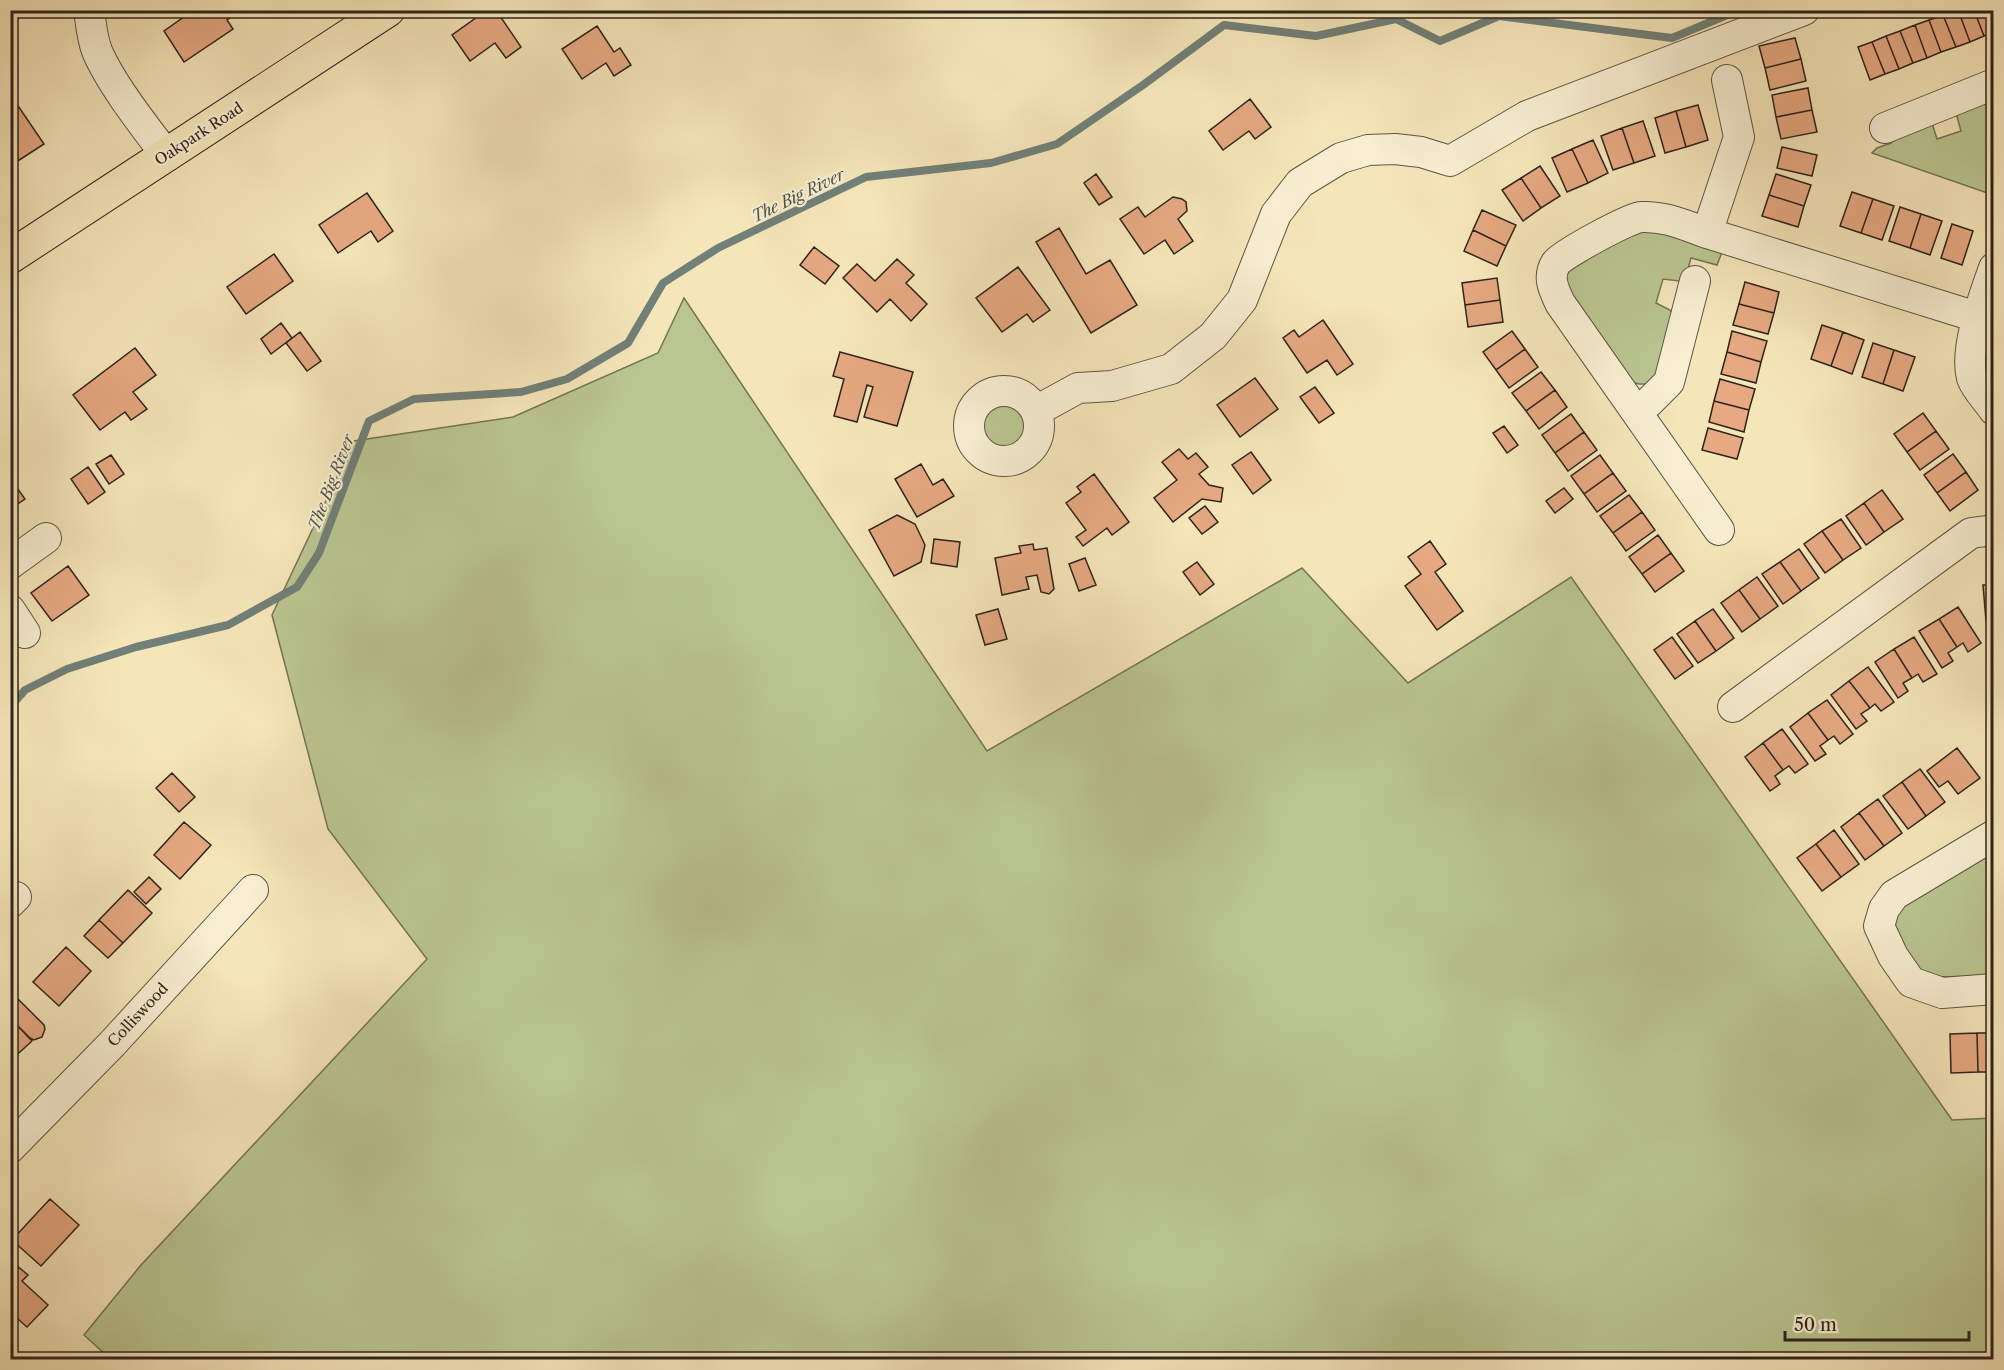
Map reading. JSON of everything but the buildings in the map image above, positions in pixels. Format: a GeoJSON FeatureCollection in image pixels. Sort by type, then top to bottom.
{"type":"FeatureCollection","features":[{"type":"Feature","properties":{"kind":"main road","name":"Oakpark Road"},"geometry":{"type":"LineString","coordinates":[[10,257],[388,10]]}},
{"type":"Feature","properties":{"kind":"street"},"geometry":{"type":"LineString","coordinates":[[89,10],[92,35],[98,53],[118,88],[166,156]]}},
{"type":"Feature","properties":{"kind":"street"},"geometry":{"type":"LineString","coordinates":[[1036,411],[1078,388],[1112,386],[1171,369],[1213,336],[1242,300],[1276,214],[1300,183],[1341,158],[1368,150],[1395,149],[1421,152],[1450,161],[1527,116],[1804,10]]}},
{"type":"Feature","properties":{"kind":"street"},"geometry":{"type":"LineString","coordinates":[[1707,233],[1739,137],[1727,80]]}},
{"type":"Feature","properties":{"kind":"street"},"geometry":{"type":"LineString","coordinates":[[1885,128],[1994,84]]}},
{"type":"Feature","properties":{"kind":"street"},"geometry":{"type":"LineString","coordinates":[[1719,530],[1560,303],[1551,282],[1556,264],[1570,252],[1637,216],[1663,217],[1707,233],[1977,317]]}},
{"type":"Feature","properties":{"kind":"street"},"geometry":{"type":"LineString","coordinates":[[1994,268],[1977,317],[1971,350],[1972,379],[1994,410]]}},
{"type":"Feature","properties":{"kind":"street"},"geometry":{"type":"LineString","coordinates":[[1636,411],[1649,402],[1669,382],[1695,281]]}},
{"type":"Feature","properties":{"kind":"street"},"geometry":{"type":"LineString","coordinates":[[1733,706],[1971,533],[1994,530]]}},
{"type":"Feature","properties":{"kind":"street"},"geometry":{"type":"LineString","coordinates":[[10,564],[46,538]]}},
{"type":"Feature","properties":{"kind":"street"},"geometry":{"type":"LineString","coordinates":[[1994,835],[1894,895],[1884,909],[1879,926],[1893,956],[1911,982],[1942,993],[1994,989]]}},
{"type":"Feature","properties":{"kind":"street","name":"Colliswood"},"geometry":{"type":"LineString","coordinates":[[13,1139],[112,1044],[253,890]]}},
{"type":"Feature","properties":{"kind":"green space"},"geometry":{"type":"Polygon","coordinates":[[[1993,97],[1993,195],[1872,153],[1877,148],[1891,143],[1903,132],[1932,123],[1937,139],[1961,131],[1956,113],[1993,97]]]}},
{"type":"Feature","properties":{"kind":"green space"},"geometry":{"type":"Polygon","coordinates":[[[1649,226],[1724,247],[1717,265],[1691,258],[1687,273],[1679,281],[1663,279],[1656,303],[1670,310],[1676,321],[1654,384],[1639,384],[1629,381],[1565,292],[1563,277],[1570,266],[1649,226]]]}},
{"type":"Feature","properties":{"kind":"green space"},"geometry":{"type":"Polygon","coordinates":[[[684,298],[987,751],[1302,568],[1408,683],[1571,577],[1952,1120],[1993,1118],[1993,1359],[108,1359],[84,1335],[141,1265],[427,959],[328,829],[272,615],[354,441],[513,417],[658,353],[684,298]]]}},
{"type":"Feature","properties":{"kind":"green space"},"geometry":{"type":"Polygon","coordinates":[[[1993,315],[1993,388],[1982,371],[1981,352],[1993,315]]]}},
{"type":"Feature","properties":{"kind":"green space"},"geometry":{"type":"Polygon","coordinates":[[[1005,404],[1020,411],[1027,426],[1020,441],[1005,448],[990,441],[983,426],[990,411],[1005,404]]]}},
{"type":"Feature","properties":{"kind":"green space"},"geometry":{"type":"Polygon","coordinates":[[[1993,845],[1993,976],[1932,977],[1914,965],[1894,927],[1898,911],[1903,904],[1993,845]]]}},
{"type":"Feature","properties":{"kind":"waterway","name":"The Big River"},"geometry":{"type":"LineString","coordinates":[[10,707],[25,690],[67,669],[136,647],[228,625],[297,587],[319,553],[369,421],[414,399],[521,392],[567,379],[628,343],[663,283],[718,248],[866,177],[991,163],[1057,144],[1143,85],[1224,25],[1316,36],[1396,19],[1440,41],[1499,16],[1672,38],[1739,10]]}}]}
